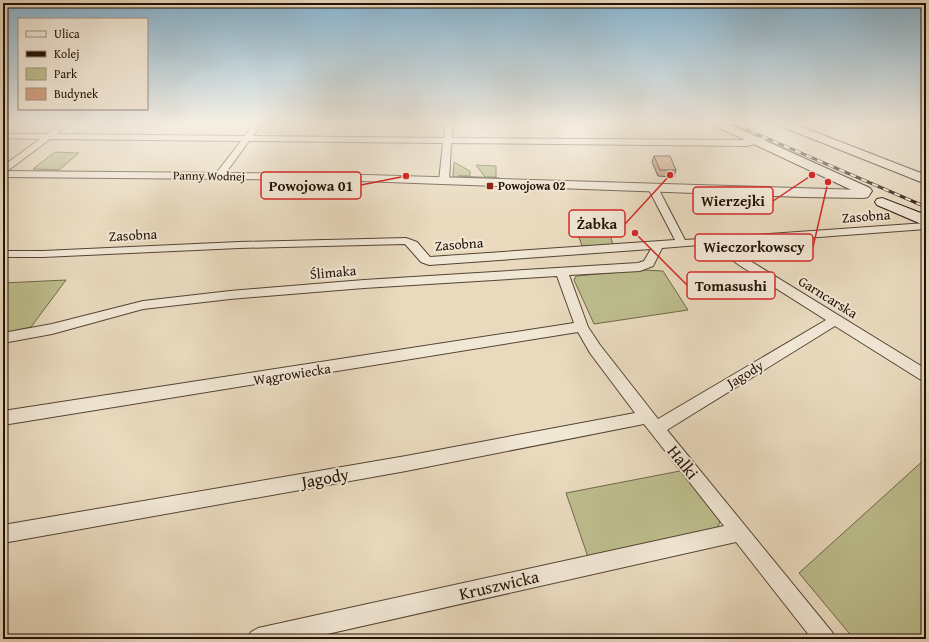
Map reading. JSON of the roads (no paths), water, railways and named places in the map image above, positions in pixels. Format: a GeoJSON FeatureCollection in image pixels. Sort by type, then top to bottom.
{"type":"FeatureCollection","features":[{"type":"Feature","properties":{"kind":"main road"},"geometry":{"type":"LineString","coordinates":[[783,152],[926,221]]}},
{"type":"Feature","properties":{"kind":"main road"},"geometry":{"type":"LineString","coordinates":[[856,152],[925,180]]}},
{"type":"Feature","properties":{"kind":"main road"},"geometry":{"type":"LineString","coordinates":[[874,196],[926,215]]}},
{"type":"Feature","properties":{"kind":"street"},"geometry":{"type":"LineString","coordinates":[[3,170],[27,152]]}},
{"type":"Feature","properties":{"kind":"street"},"geometry":{"type":"LineString","coordinates":[[219,176],[237,152]]}},
{"type":"Feature","properties":{"kind":"street"},"geometry":{"type":"LineString","coordinates":[[444,181],[445,152]]}},
{"type":"Feature","properties":{"kind":"street","name":"Panny Wodnej"},"geometry":{"type":"LineString","coordinates":[[3,174],[333,177],[874,196]]}},
{"type":"Feature","properties":{"kind":"street"},"geometry":{"type":"LineString","coordinates":[[653,188],[682,244]]}},
{"type":"Feature","properties":{"kind":"street","name":"Zasobna"},"geometry":{"type":"LineString","coordinates":[[3,254],[406,241],[412,243],[424,259],[429,262],[926,226]]}},
{"type":"Feature","properties":{"kind":"street","name":"Garncarska"},"geometry":{"type":"LineString","coordinates":[[715,242],[743,262],[926,376]]}},
{"type":"Feature","properties":{"kind":"street","name":"Ślimaka"},"geometry":{"type":"LineString","coordinates":[[3,338],[52,329],[137,307],[222,296],[364,284],[562,272],[646,265],[649,263],[658,245]]}},
{"type":"Feature","properties":{"kind":"street","name":"Halki"},"geometry":{"type":"LineString","coordinates":[[562,272],[582,327],[595,349],[651,423],[740,532],[824,639]]}},
{"type":"Feature","properties":{"kind":"street","name":"Jagody"},"geometry":{"type":"LineString","coordinates":[[3,534],[368,470],[651,423],[835,320]]}},
{"type":"Feature","properties":{"kind":"street","name":"Wągrowiecka"},"geometry":{"type":"LineString","coordinates":[[3,418],[582,327]]}},
{"type":"Feature","properties":{"kind":"street","name":"Kruszwicka"},"geometry":{"type":"LineString","coordinates":[[258,639],[740,532]]}},
{"type":"Feature","properties":{"kind":"railway"},"geometry":{"type":"LineString","coordinates":[[798,152],[926,207]]}},
{"type":"Feature","properties":{"kind":"place","name":"Żabka"},"geometry":{"type":"Point","coordinates":[670,175]}},
{"type":"Feature","properties":{"kind":"place","name":"Wierzejki"},"geometry":{"type":"Point","coordinates":[812,175]}},
{"type":"Feature","properties":{"kind":"place","name":"Powojowa 01"},"geometry":{"type":"Point","coordinates":[406,176]}},
{"type":"Feature","properties":{"kind":"place","name":"Wieczorkowscy"},"geometry":{"type":"Point","coordinates":[828,182]}},
{"type":"Feature","properties":{"kind":"place","name":"Powojowa 02"},"geometry":{"type":"Point","coordinates":[490,186]}},
{"type":"Feature","properties":{"kind":"place","name":"Tomasushi"},"geometry":{"type":"Point","coordinates":[635,233]}}]}
